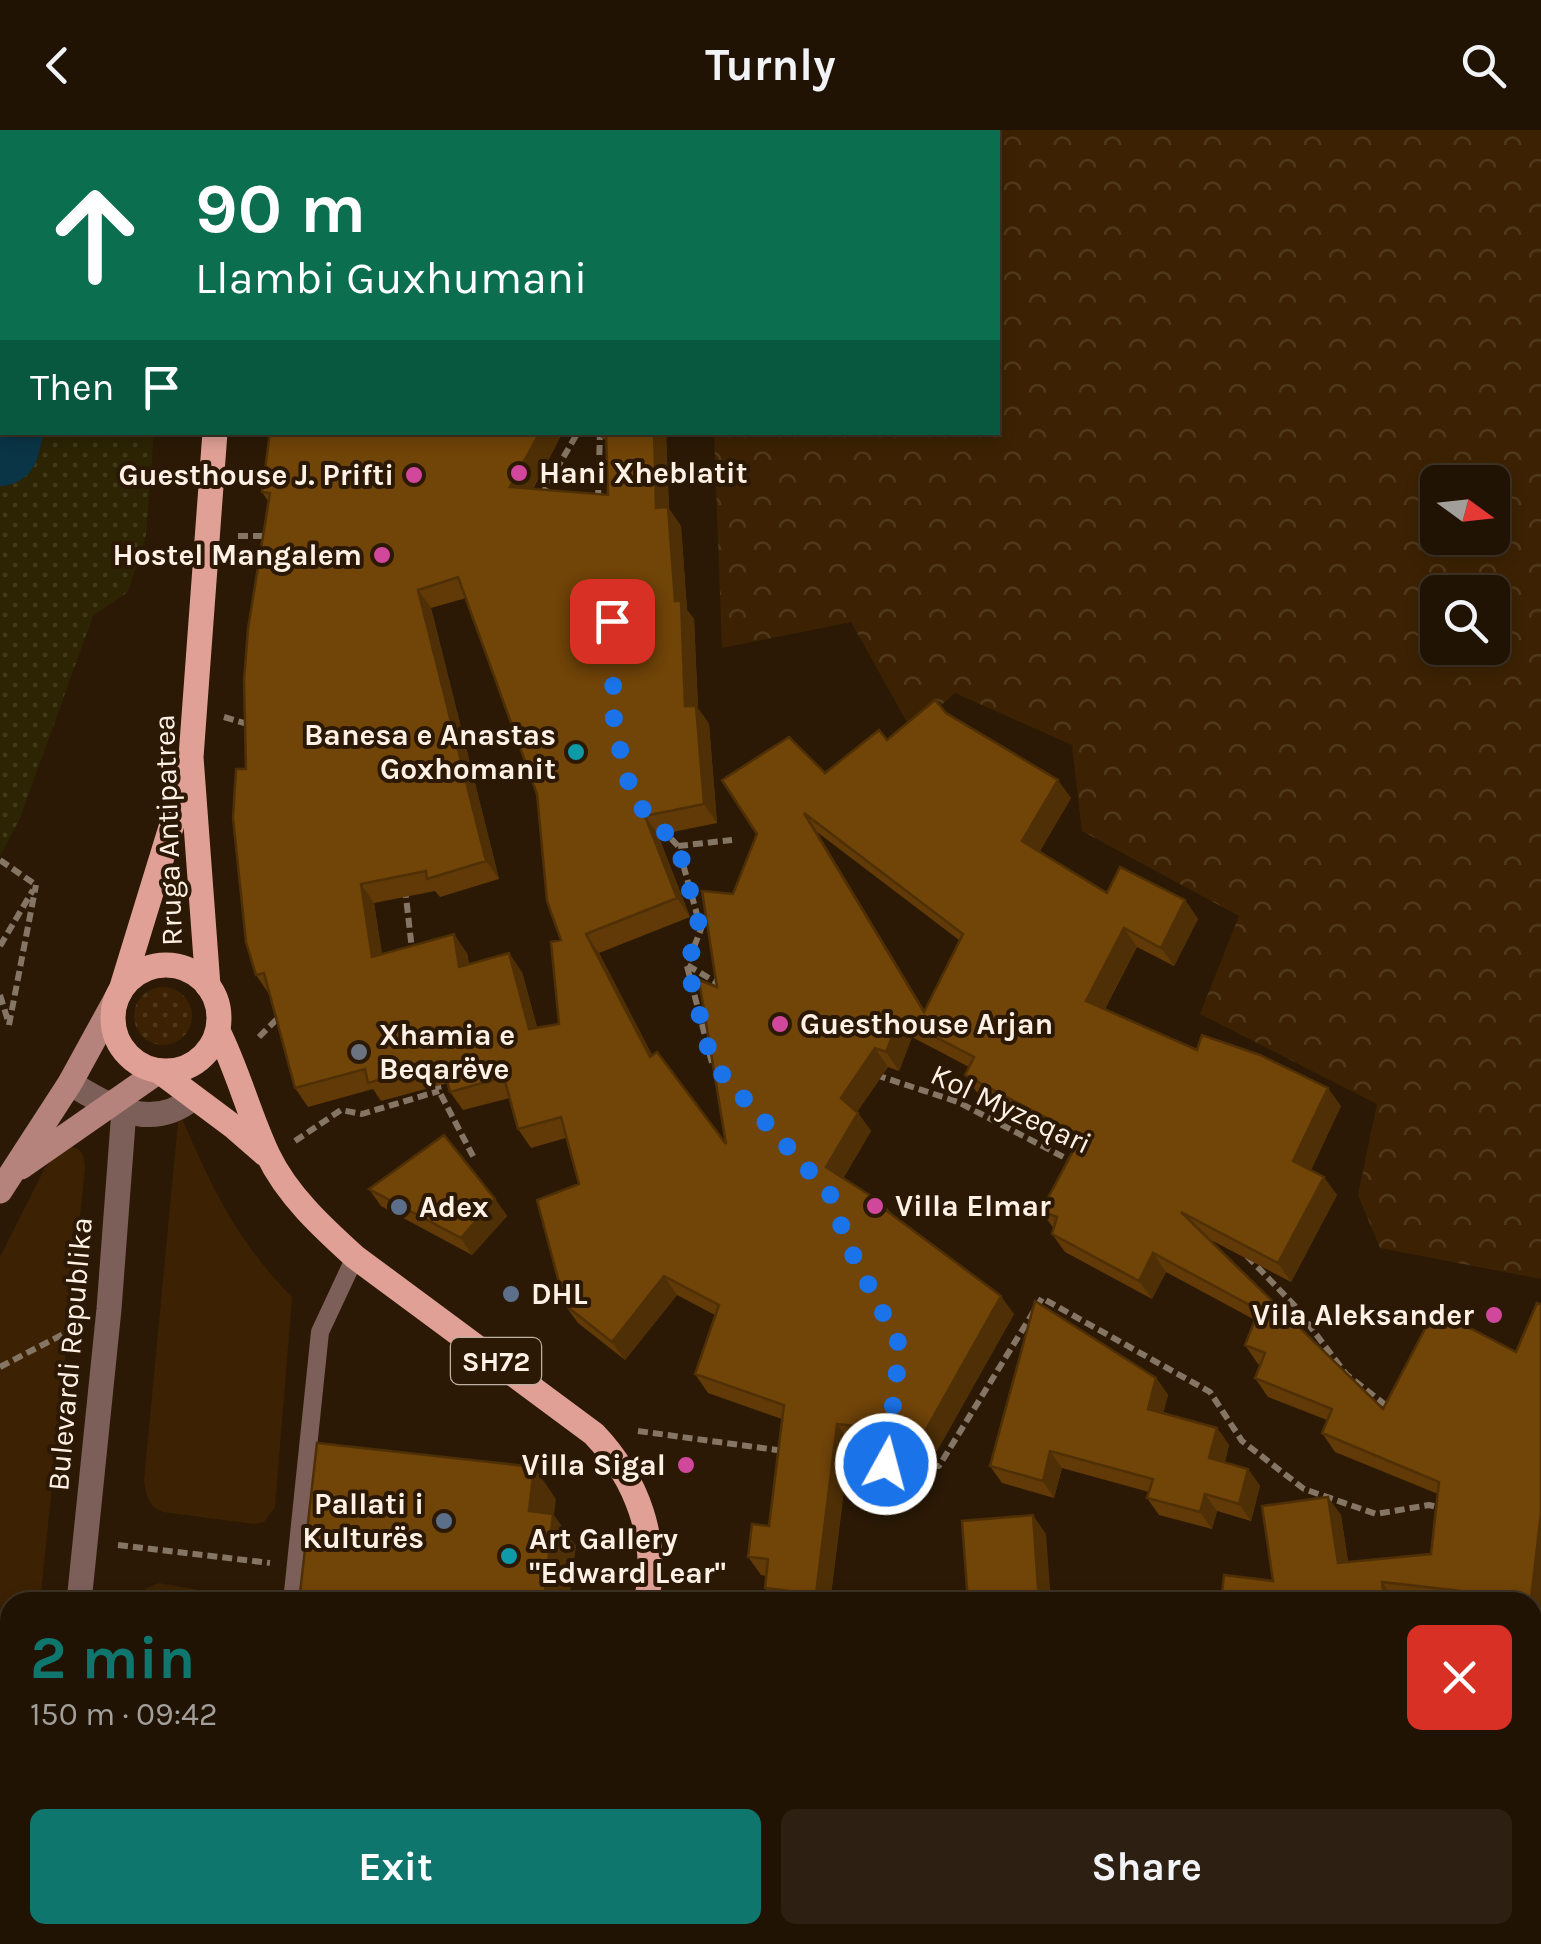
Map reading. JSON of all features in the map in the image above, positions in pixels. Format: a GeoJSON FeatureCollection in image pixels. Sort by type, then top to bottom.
{"type":"FeatureCollection","features":[{"type":"Feature","properties":{"kind":"main road","name":"Rruga Antipatrea"},"geometry":{"type":"LineString","coordinates":[[208,986],[192,757],[215,435]]}},
{"type":"Feature","properties":{"kind":"main road","name":"SH72"},"geometry":{"type":"LineString","coordinates":[[192,757],[114,1005],[116,1038],[136,1063],[159,1072],[269,1158],[319,1224],[355,1257],[602,1443],[631,1484],[645,1522],[650,1574],[647,1592]]}},
{"type":"Feature","properties":{"kind":"main road"},"geometry":{"type":"LineString","coordinates":[[4,1183],[70,1083],[132,977],[147,968],[164,965],[196,974],[208,986]]}},
{"type":"Feature","properties":{"kind":"main road","name":"SH72"},"geometry":{"type":"LineString","coordinates":[[208,986],[220,1015],[218,1031],[269,1158]]}},
{"type":"Feature","properties":{"kind":"main road"},"geometry":{"type":"LineString","coordinates":[[4,1183],[116,1108],[159,1072],[184,1068],[206,1054],[218,1031]]}},
{"type":"Feature","properties":{"kind":"street"},"geometry":{"type":"LineString","coordinates":[[70,1083],[116,1108],[150,1114],[176,1112],[193,1098]]}},
{"type":"Feature","properties":{"kind":"street","name":"Bulevardi Republika"},"geometry":{"type":"LineString","coordinates":[[80,1592],[109,1309],[116,1108]]}},
{"type":"Feature","properties":{"kind":"lane"},"geometry":{"type":"LineString","coordinates":[[293,1592],[320,1332],[355,1257]]}},
{"type":"Feature","properties":{"kind":"path"},"geometry":{"type":"LineString","coordinates":[[540,497],[576,435]]}},
{"type":"Feature","properties":{"kind":"path"},"geometry":{"type":"LineString","coordinates":[[598,506],[600,435]]}},
{"type":"Feature","properties":{"kind":"path"},"geometry":{"type":"LineString","coordinates":[[206,537],[282,536]]}},
{"type":"Feature","properties":{"kind":"path"},"geometry":{"type":"LineString","coordinates":[[656,823],[678,846],[700,928],[687,965],[712,1063],[725,1078]]}},
{"type":"Feature","properties":{"kind":"path"},"geometry":{"type":"LineString","coordinates":[[678,846],[732,840]]}},
{"type":"Feature","properties":{"kind":"path"},"geometry":{"type":"LineString","coordinates":[[0,860],[36,885]]}},
{"type":"Feature","properties":{"kind":"path"},"geometry":{"type":"LineString","coordinates":[[404,879],[413,961]]}},
{"type":"Feature","properties":{"kind":"path"},"geometry":{"type":"LineString","coordinates":[[0,946],[36,885]]}},
{"type":"Feature","properties":{"kind":"path"},"geometry":{"type":"LineString","coordinates":[[0,994],[9,1025],[36,885]]}},
{"type":"Feature","properties":{"kind":"path"},"geometry":{"type":"LineString","coordinates":[[687,965],[734,992]]}},
{"type":"Feature","properties":{"kind":"path"},"geometry":{"type":"LineString","coordinates":[[233,1062],[285,1012]]}},
{"type":"Feature","properties":{"kind":"path"},"geometry":{"type":"LineString","coordinates":[[436,1072],[440,1091],[476,1160]]}},
{"type":"Feature","properties":{"kind":"path","name":"Kol Myzeqari"},"geometry":{"type":"LineString","coordinates":[[871,1073],[958,1102],[1089,1170]]}},
{"type":"Feature","properties":{"kind":"path"},"geometry":{"type":"LineString","coordinates":[[269,1158],[342,1110],[362,1114],[440,1091]]}},
{"type":"Feature","properties":{"kind":"path"},"geometry":{"type":"LineString","coordinates":[[1243,1252],[1294,1305],[1346,1374],[1392,1410]]}},
{"type":"Feature","properties":{"kind":"path"},"geometry":{"type":"LineString","coordinates":[[830,1457],[938,1466],[1042,1298],[1210,1392],[1242,1441],[1304,1489],[1376,1514],[1429,1505],[1447,1509]]}},
{"type":"Feature","properties":{"kind":"path"},"geometry":{"type":"LineString","coordinates":[[0,1368],[109,1309]]}},
{"type":"Feature","properties":{"kind":"path"},"geometry":{"type":"LineString","coordinates":[[602,1443],[614,1432],[628,1429],[792,1452]]}},
{"type":"Feature","properties":{"kind":"path"},"geometry":{"type":"LineString","coordinates":[[886,1464],[888,1445]]}},
{"type":"Feature","properties":{"kind":"path"},"geometry":{"type":"LineString","coordinates":[[85,1542],[296,1566]]}},
{"type":"Feature","properties":{"kind":"green space"},"geometry":{"type":"Polygon","coordinates":[[[1000,130],[1541,130],[1541,1279],[1380,1248],[1358,1195],[1377,1104],[1200,1014],[1239,916],[1082,831],[1072,745],[955,693],[912,731],[851,622],[722,648],[714,435],[1000,435],[1000,130]]]}},
{"type":"Feature","properties":{"kind":"green space"},"geometry":{"type":"Polygon","coordinates":[[[163,987],[183,996],[192,1016],[183,1036],[163,1045],[143,1036],[134,1016],[143,996],[163,987]]]}},
{"type":"Feature","properties":{"kind":"green space"},"geometry":{"type":"Polygon","coordinates":[[[179,1112],[239,1232],[292,1297],[275,1507],[264,1522],[254,1524],[163,1512],[151,1504],[144,1481],[179,1112]]]}},
{"type":"Feature","properties":{"kind":"green space"},"geometry":{"type":"Polygon","coordinates":[[[61,1148],[79,1150],[85,1168],[41,1592],[0,1592],[0,1257],[45,1168],[61,1148]]]}},
{"type":"Feature","properties":{"kind":"green space"},"geometry":{"type":"Polygon","coordinates":[[[159,1583],[210,1592],[145,1592],[159,1583]]]}},
{"type":"Feature","properties":{"kind":"sand"},"geometry":{"type":"Polygon","coordinates":[[[0,435],[154,435],[146,535],[128,592],[93,616],[20,818],[0,856],[0,435]]]}},
{"type":"Feature","properties":{"kind":"building"},"geometry":{"type":"Polygon","coordinates":[[[270,435],[538,435],[510,487],[608,495],[606,435],[654,435],[656,508],[668,507],[675,601],[681,601],[685,706],[696,706],[704,804],[645,816],[677,898],[586,934],[650,1057],[657,1052],[726,1144],[699,980],[717,987],[702,891],[733,894],[757,834],[722,780],[789,737],[825,773],[879,730],[887,740],[935,700],[946,713],[1058,780],[1022,841],[1107,893],[1120,867],[1185,900],[1161,948],[1124,928],[1086,1001],[1197,1050],[1202,1035],[1260,1055],[1328,1088],[1293,1161],[1324,1177],[1278,1263],[1181,1212],[1383,1409],[1435,1310],[1516,1352],[1537,1303],[1541,1305],[1541,1513],[1532,1592],[1470,1592],[1382,1582],[1383,1592],[1222,1592],[1224,1575],[1273,1581],[1262,1506],[1328,1497],[1338,1563],[1431,1554],[1439,1482],[1322,1433],[1332,1409],[1255,1378],[1265,1353],[1245,1345],[1259,1310],[1153,1253],[1139,1281],[1052,1234],[1057,1217],[1041,1211],[1081,1136],[965,1075],[974,1057],[899,1018],[886,1052],[875,1048],[841,1098],[858,1113],[826,1167],[885,1205],[883,1208],[1001,1296],[924,1433],[837,1424],[816,1592],[765,1588],[768,1559],[748,1557],[752,1524],[769,1526],[784,1405],[695,1374],[719,1305],[664,1276],[612,1342],[565,1305],[537,1200],[579,1184],[561,1117],[518,1129],[504,1077],[450,1092],[442,1062],[368,1083],[365,1069],[295,1088],[264,973],[256,975],[246,942],[233,818],[236,769],[246,769],[244,680],[248,629],[270,493],[262,492],[270,435]],[[458,577],[418,590],[486,861],[427,879],[426,871],[361,884],[372,957],[454,934],[459,967],[509,953],[529,1029],[559,1024],[551,942],[561,940],[547,901],[537,794],[458,577]],[[804,813],[924,1012],[963,934],[804,813]]]}},
{"type":"Feature","properties":{"kind":"building"},"geometry":{"type":"Polygon","coordinates":[[[444,1135],[495,1199],[461,1238],[369,1189],[444,1135]]]}},
{"type":"Feature","properties":{"kind":"building"},"geometry":{"type":"Polygon","coordinates":[[[1035,1301],[1156,1378],[1148,1409],[1217,1428],[1209,1458],[1248,1469],[1239,1504],[1205,1494],[1200,1512],[1147,1498],[1153,1479],[1050,1451],[1043,1481],[990,1466],[1035,1301]]]}},
{"type":"Feature","properties":{"kind":"building","name":"Pallati i Kulturës"},"geometry":{"type":"Polygon","coordinates":[[[317,1443],[534,1467],[529,1511],[553,1514],[545,1592],[300,1592],[317,1443]]]}},
{"type":"Feature","properties":{"kind":"building"},"geometry":{"type":"Polygon","coordinates":[[[1033,1515],[1038,1592],[967,1592],[962,1521],[1033,1515]]]}},
{"type":"Feature","properties":{"kind":"waterway"},"geometry":{"type":"LineString","coordinates":[[0,447],[3,435]]}},
{"type":"Feature","properties":{"kind":"place","name":"Hani Xheblatit"},"geometry":{"type":"Point","coordinates":[519,473]}},
{"type":"Feature","properties":{"kind":"place","name":"Guesthouse J. Prifti"},"geometry":{"type":"Point","coordinates":[414,475]}},
{"type":"Feature","properties":{"kind":"place","name":"Hostel Mangalem"},"geometry":{"type":"Point","coordinates":[382,555]}},
{"type":"Feature","properties":{"kind":"place","name":"Banesa e Anastas Goxhomanit"},"geometry":{"type":"Point","coordinates":[576,752]}},
{"type":"Feature","properties":{"kind":"place","name":"Guesthouse Arjan"},"geometry":{"type":"Point","coordinates":[780,1024]}},
{"type":"Feature","properties":{"kind":"place","name":"Xhamia e Beqarëve"},"geometry":{"type":"Point","coordinates":[359,1052]}},
{"type":"Feature","properties":{"kind":"place","name":"Villa Elmar"},"geometry":{"type":"Point","coordinates":[875,1206]}},
{"type":"Feature","properties":{"kind":"place","name":"Adex"},"geometry":{"type":"Point","coordinates":[399,1207]}},
{"type":"Feature","properties":{"kind":"place","name":"DHL"},"geometry":{"type":"Point","coordinates":[511,1294]}},
{"type":"Feature","properties":{"kind":"place","name":"Vila Aleksander"},"geometry":{"type":"Point","coordinates":[1494,1315]}},
{"type":"Feature","properties":{"kind":"place","name":"Villa Sigal"},"geometry":{"type":"Point","coordinates":[686,1465]}},
{"type":"Feature","properties":{"kind":"place","name":"Pallati i Kulturës"},"geometry":{"type":"Point","coordinates":[444,1521]}},
{"type":"Feature","properties":{"kind":"place","name":"Art Gallery \"Edward Lear\""},"geometry":{"type":"Point","coordinates":[509,1556]}},
{"type":"Feature","properties":{"kind":"route"},"geometry":{"type":"LineString","coordinates":[[612,621],[614,726],[633,799],[678,846],[700,928],[687,965],[712,1063],[830,1194],[849,1247],[900,1346],[886,1464]]}}]}
